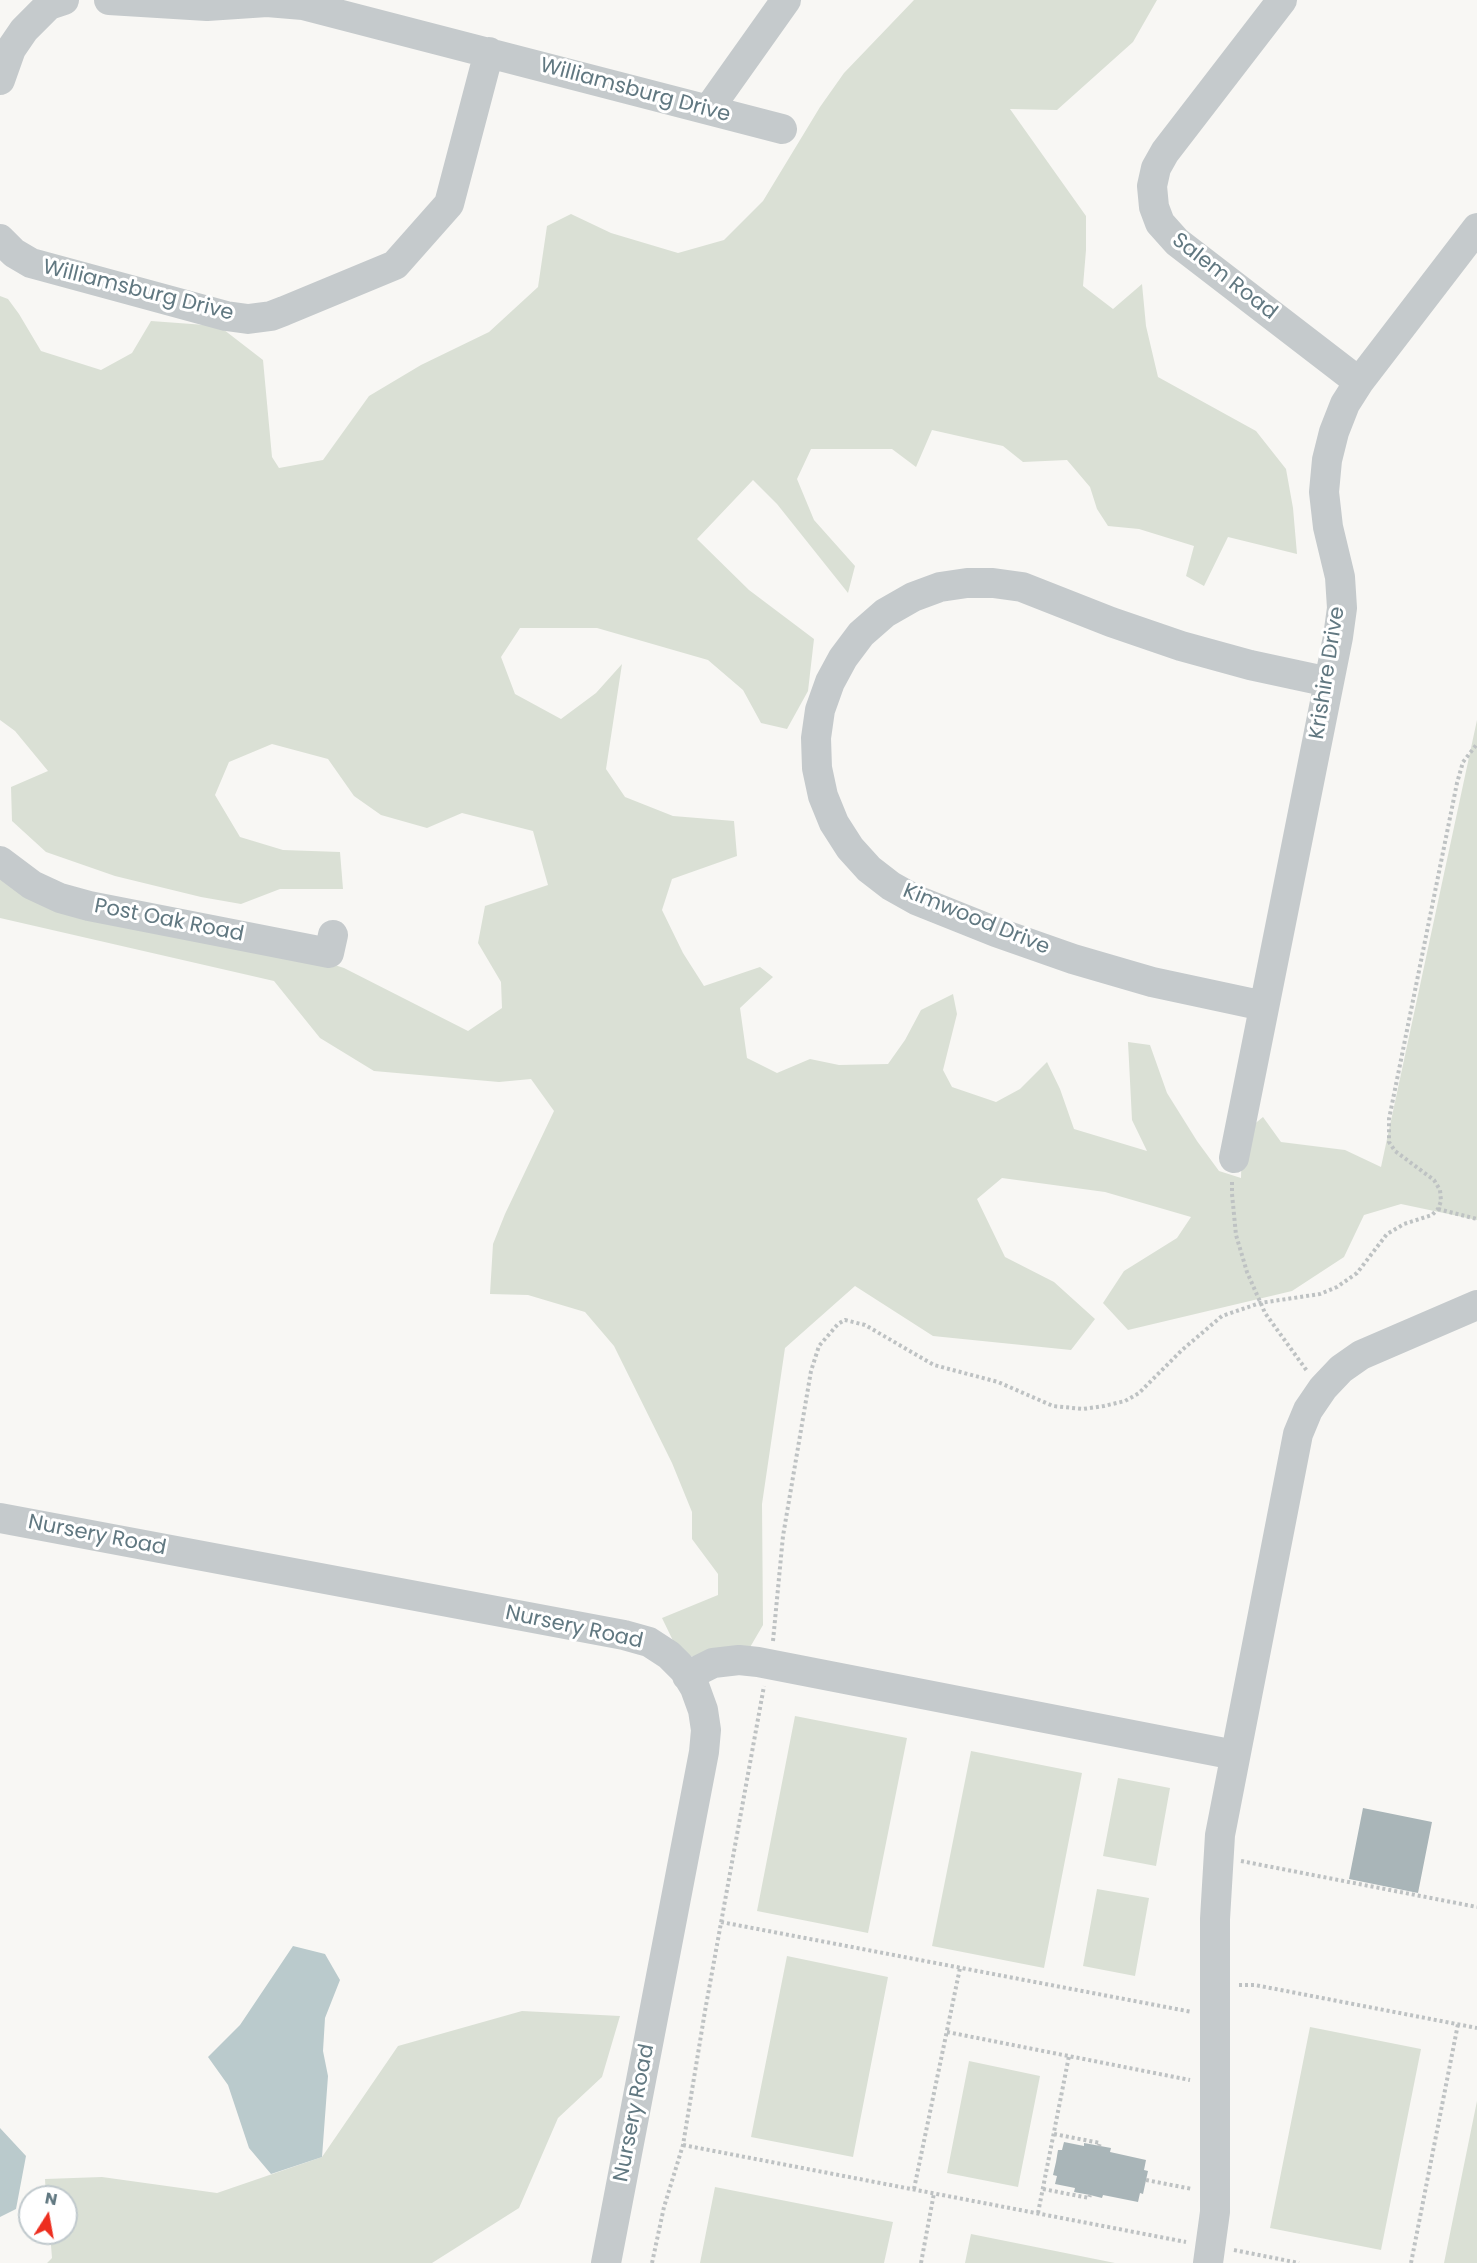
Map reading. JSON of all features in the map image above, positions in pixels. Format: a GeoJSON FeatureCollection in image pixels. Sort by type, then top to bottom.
{"type":"FeatureCollection","features":[{"type":"Feature","properties":{"kind":"street"},"geometry":{"type":"LineString","coordinates":[[0,80],[11,49],[24,30],[49,5],[64,0]]}},
{"type":"Feature","properties":{"kind":"street","name":"Williamsburg Drive"},"geometry":{"type":"LineString","coordinates":[[109,0],[207,6],[267,2],[303,5],[782,129]]}},
{"type":"Feature","properties":{"kind":"street"},"geometry":{"type":"LineString","coordinates":[[708,110],[786,0]]}},
{"type":"Feature","properties":{"kind":"street","name":"Salem Road"},"geometry":{"type":"LineString","coordinates":[[1282,0],[1165,152],[1156,168],[1152,186],[1154,207],[1160,223],[1177,242],[1359,382]]}},
{"type":"Feature","properties":{"kind":"street","name":"Williamsburg Drive"},"geometry":{"type":"LineString","coordinates":[[0,240],[31,263],[226,316],[248,319],[271,316],[395,265],[449,204],[489,52]]}},
{"type":"Feature","properties":{"kind":"street","name":"Krishire Drive"},"geometry":{"type":"LineString","coordinates":[[1234,1158],[1342,608],[1340,577],[1328,527],[1324,492],[1326,460],[1345,404],[1359,382],[1477,228]]}},
{"type":"Feature","properties":{"kind":"street","name":"Kimwood Drive"},"geometry":{"type":"LineString","coordinates":[[1264,1006],[1152,981],[1073,958],[996,932],[916,900],[891,886],[869,869],[850,848],[834,823],[817,768],[816,738],[820,710],[830,682],[843,658],[861,634],[877,620],[914,597],[940,587],[967,583],[993,583],[1022,587],[1111,622],[1181,646],[1250,665],[1329,682]]}},
{"type":"Feature","properties":{"kind":"street","name":"Post Oak Road"},"geometry":{"type":"LineString","coordinates":[[0,861],[32,885],[60,898],[89,906],[329,953],[333,935]]}},
{"type":"Feature","properties":{"kind":"street"},"geometry":{"type":"LineString","coordinates":[[1210,2252],[1215,2212],[1215,1920],[1220,1835],[1298,1434],[1308,1410],[1323,1388],[1361,1355],[1477,1305]]}},
{"type":"Feature","properties":{"kind":"street","name":"Nursery Road"},"geometry":{"type":"LineString","coordinates":[[0,1518],[624,1635],[649,1642],[669,1655],[687,1676],[695,1688],[703,1710],[706,1730],[704,1752],[606,2263]]}},
{"type":"Feature","properties":{"kind":"street"},"geometry":{"type":"LineString","coordinates":[[687,1676],[713,1663],[739,1660],[769,1664],[1235,1755]]}},
{"type":"Feature","properties":{"kind":"path"},"geometry":{"type":"LineString","coordinates":[[652,2263],[664,2206],[683,2145],[721,1922],[773,1643],[783,1536],[811,1371],[819,1346],[838,1324],[846,1320],[854,1321],[934,1365],[998,1382],[1053,1406],[1083,1409],[1125,1401],[1139,1393],[1214,1322],[1235,1310],[1260,1303],[1320,1294],[1337,1287],[1357,1273],[1387,1234],[1404,1224],[1432,1215],[1438,1209],[1441,1201],[1440,1190],[1434,1180],[1395,1151],[1389,1142],[1389,1119],[1457,783],[1463,762],[1477,744]]}},
{"type":"Feature","properties":{"kind":"path"},"geometry":{"type":"LineString","coordinates":[[1234,1158],[1232,1194],[1236,1235],[1247,1272],[1260,1303],[1287,1346],[1307,1371]]}},
{"type":"Feature","properties":{"kind":"path"},"geometry":{"type":"LineString","coordinates":[[1438,1209],[1477,1219]]}},
{"type":"Feature","properties":{"kind":"path"},"geometry":{"type":"LineString","coordinates":[[1240,1861],[1477,1907]]}},
{"type":"Feature","properties":{"kind":"path"},"geometry":{"type":"LineString","coordinates":[[721,1922],[1192,2012]]}},
{"type":"Feature","properties":{"kind":"path"},"geometry":{"type":"LineString","coordinates":[[914,2189],[960,1968]]}},
{"type":"Feature","properties":{"kind":"path"},"geometry":{"type":"LineString","coordinates":[[1238,1985],[1255,1985],[1477,2028]]}},
{"type":"Feature","properties":{"kind":"path"},"geometry":{"type":"LineString","coordinates":[[1411,2263],[1458,2024]]}},
{"type":"Feature","properties":{"kind":"path"},"geometry":{"type":"LineString","coordinates":[[947,2032],[1191,2080]]}},
{"type":"Feature","properties":{"kind":"path"},"geometry":{"type":"LineString","coordinates":[[1038,2213],[1070,2056]]}},
{"type":"Feature","properties":{"kind":"path"},"geometry":{"type":"LineString","coordinates":[[1054,2134],[1100,2143],[1099,2146]]}},
{"type":"Feature","properties":{"kind":"path"},"geometry":{"type":"LineString","coordinates":[[683,2145],[1038,2213],[1210,2252],[1299,2263]]}},
{"type":"Feature","properties":{"kind":"path"},"geometry":{"type":"LineString","coordinates":[[1049,2161],[1056,2162]]}},
{"type":"Feature","properties":{"kind":"path"},"geometry":{"type":"LineString","coordinates":[[1146,2180],[1193,2189]]}},
{"type":"Feature","properties":{"kind":"path"},"geometry":{"type":"LineString","coordinates":[[1043,2189],[1089,2198],[1090,2195]]}},
{"type":"Feature","properties":{"kind":"path"},"geometry":{"type":"LineString","coordinates":[[921,2263],[934,2193]]}},
{"type":"Feature","properties":{"kind":"shaded area"},"geometry":{"type":"Polygon","coordinates":[[[914,0],[1157,0],[1133,42],[1057,110],[1010,109],[1086,216],[1083,286],[1113,309],[1142,284],[1146,326],[1158,377],[1256,431],[1286,469],[1293,508],[1297,554],[1228,537],[1204,586],[1186,576],[1194,546],[1139,529],[1108,526],[1097,509],[1090,487],[1067,460],[1023,462],[1003,446],[932,430],[916,467],[892,449],[811,449],[797,479],[814,520],[855,566],[848,593],[777,504],[753,480],[697,539],[749,590],[814,639],[808,691],[787,729],[761,723],[743,690],[708,660],[597,628],[520,628],[501,657],[515,694],[561,719],[596,693],[622,664],[606,769],[625,797],[673,816],[734,821],[737,856],[672,879],[662,910],[683,953],[704,986],[760,967],[773,977],[740,1008],[747,1058],[777,1073],[810,1059],[839,1065],[888,1064],[905,1040],[921,1010],[953,994],[957,1014],[943,1070],[952,1087],[996,1102],[1020,1089],[1047,1062],[1060,1089],[1074,1129],[1147,1151],[1132,1120],[1128,1042],[1150,1045],[1167,1093],[1197,1141],[1219,1171],[1241,1178],[1242,1134],[1263,1117],[1281,1142],[1345,1150],[1381,1167],[1477,720],[1477,1220],[1401,1204],[1364,1215],[1344,1257],[1292,1291],[1128,1330],[1103,1303],[1124,1271],[1177,1238],[1191,1217],[1105,1192],[1002,1178],[977,1199],[1005,1257],[1054,1282],[1095,1319],[1071,1350],[933,1336],[855,1286],[785,1348],[762,1504],[763,1625],[735,1673],[678,1651],[662,1618],[718,1595],[718,1574],[692,1539],[692,1512],[672,1463],[614,1346],[585,1312],[528,1295],[490,1294],[493,1244],[554,1111],[531,1079],[499,1082],[374,1071],[320,1038],[274,981],[0,918],[0,873],[282,948],[344,968],[468,1031],[502,1008],[501,982],[478,943],[485,906],[548,885],[533,831],[462,813],[427,828],[381,815],[354,796],[328,759],[272,744],[229,762],[215,795],[240,837],[283,850],[340,852],[343,889],[280,889],[241,904],[201,897],[115,876],[46,852],[12,821],[11,787],[48,771],[15,731],[0,720],[0,296],[8,299],[41,351],[101,370],[132,353],[151,321],[219,326],[263,360],[272,457],[279,468],[323,460],[369,396],[421,365],[489,332],[538,287],[547,226],[571,214],[611,233],[678,253],[724,240],[763,201],[820,107],[844,73],[914,0]]]}},
{"type":"Feature","properties":{"kind":"shaded area"},"geometry":{"type":"Polygon","coordinates":[[[795,1716],[907,1738],[868,1933],[757,1911],[795,1716]]]}},
{"type":"Feature","properties":{"kind":"shaded area"},"geometry":{"type":"Polygon","coordinates":[[[971,1751],[1082,1773],[1044,1968],[932,1946],[971,1751]]]}},
{"type":"Feature","properties":{"kind":"shaded area"},"geometry":{"type":"Polygon","coordinates":[[[1118,1778],[1170,1788],[1156,1866],[1103,1856],[1118,1778]]]}},
{"type":"Feature","properties":{"kind":"shaded area"},"geometry":{"type":"Polygon","coordinates":[[[1097,1889],[1149,1898],[1135,1976],[1083,1966],[1097,1889]]]}},
{"type":"Feature","properties":{"kind":"shaded area"},"geometry":{"type":"Polygon","coordinates":[[[293,1946],[325,1954],[340,1980],[325,2018],[323,2051],[328,2076],[322,2157],[271,2174],[249,2148],[228,2085],[208,2057],[240,2025],[293,1946]]]}},
{"type":"Feature","properties":{"kind":"shaded area"},"geometry":{"type":"Polygon","coordinates":[[[787,1956],[888,1977],[853,2157],[751,2137],[787,1956]]]}},
{"type":"Feature","properties":{"kind":"shaded area"},"geometry":{"type":"Polygon","coordinates":[[[522,2011],[620,2016],[602,2077],[558,2118],[519,2208],[432,2263],[47,2263],[52,2258],[51,2245],[78,2245],[78,2185],[45,2185],[45,2179],[102,2177],[217,2193],[322,2157],[398,2046],[522,2011]]]}},
{"type":"Feature","properties":{"kind":"shaded area"},"geometry":{"type":"Polygon","coordinates":[[[1310,2027],[1421,2049],[1381,2250],[1270,2228],[1310,2027]]]}},
{"type":"Feature","properties":{"kind":"shaded area"},"geometry":{"type":"Polygon","coordinates":[[[969,2061],[1040,2076],[1018,2187],[947,2173],[969,2061]]]}},
{"type":"Feature","properties":{"kind":"shaded area"},"geometry":{"type":"Polygon","coordinates":[[[1477,2101],[1477,2263],[1444,2263],[1477,2101]]]}},
{"type":"Feature","properties":{"kind":"shaded area"},"geometry":{"type":"Polygon","coordinates":[[[0,2128],[26,2156],[21,2185],[18,2185],[16,2209],[0,2217],[0,2128]]]}},
{"type":"Feature","properties":{"kind":"shaded area"},"geometry":{"type":"Polygon","coordinates":[[[715,2187],[893,2222],[884,2263],[700,2263],[715,2187]]]}},
{"type":"Feature","properties":{"kind":"shaded area"},"geometry":{"type":"Polygon","coordinates":[[[971,2234],[1115,2263],[965,2263],[971,2234]]]}},
{"type":"Feature","properties":{"kind":"building"},"geometry":{"type":"Polygon","coordinates":[[[1363,1808],[1432,1822],[1418,1893],[1349,1879],[1363,1808]]]}},
{"type":"Feature","properties":{"kind":"building"},"geometry":{"type":"Polygon","coordinates":[[[1064,2142],[1111,2148],[1110,2152],[1146,2160],[1144,2170],[1148,2171],[1143,2194],[1140,2193],[1138,2202],[1074,2192],[1075,2188],[1055,2184],[1057,2176],[1053,2175],[1058,2150],[1062,2150],[1064,2142]]]}}]}
